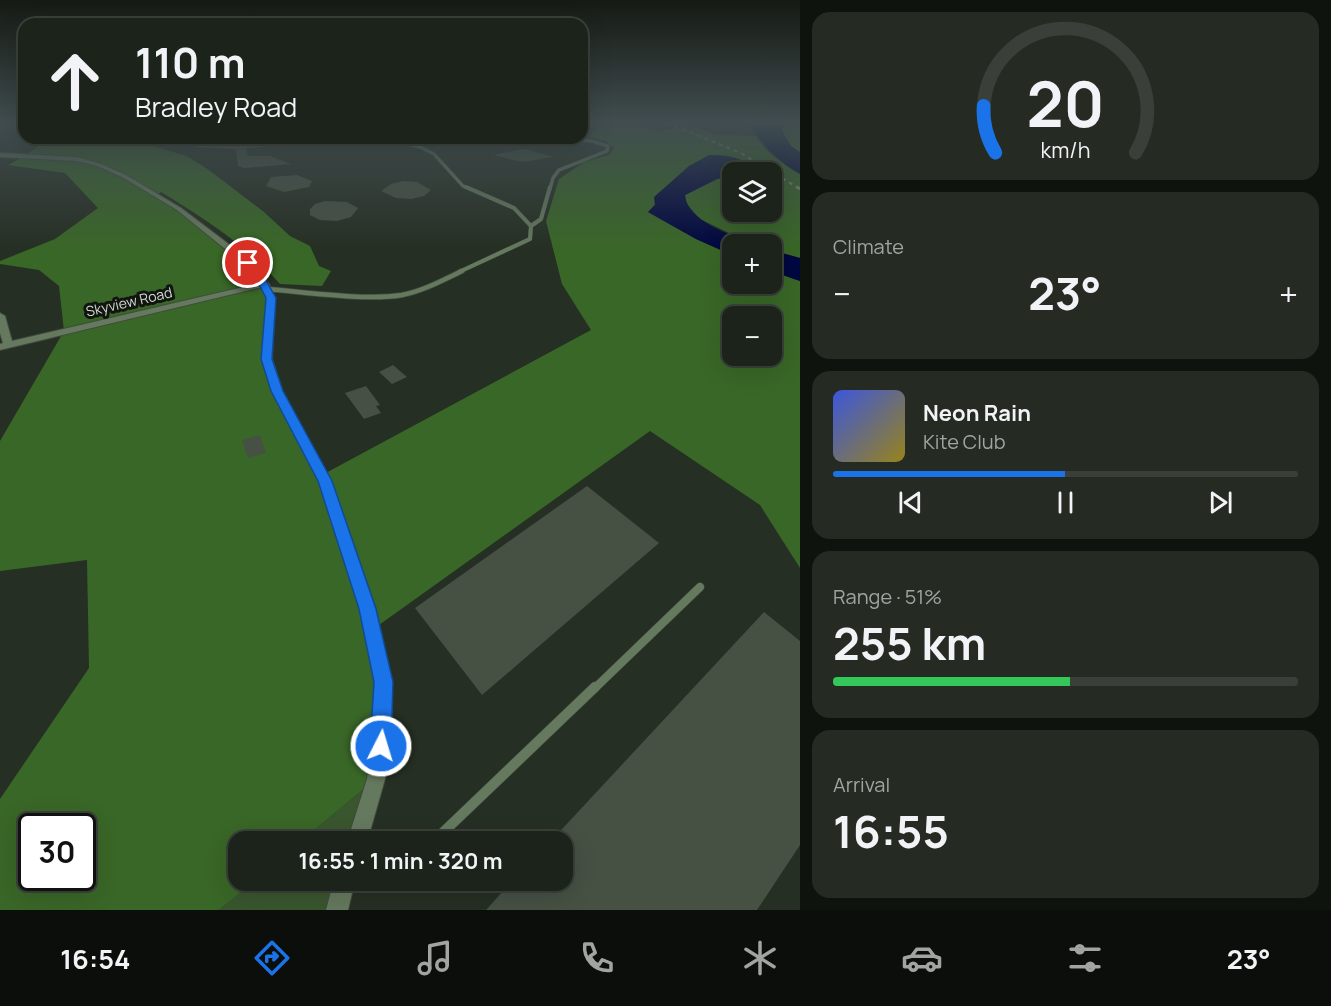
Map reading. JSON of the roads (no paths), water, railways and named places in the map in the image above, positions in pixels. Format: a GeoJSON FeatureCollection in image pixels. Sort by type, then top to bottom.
{"type":"FeatureCollection","features":[{"type":"Feature","properties":{"kind":"street"},"geometry":{"type":"LineString","coordinates":[[100,165],[124,176],[179,209],[248,263],[266,287],[271,298],[267,359],[277,391],[322,475],[368,609],[383,682],[383,729],[376,779],[360,831]]}},
{"type":"Feature","properties":{"kind":"street","name":"Skyview Road"},"geometry":{"type":"LineString","coordinates":[[4,346],[266,287]]}},
{"type":"Feature","properties":{"kind":"street"},"geometry":{"type":"LineString","coordinates":[[0,316],[4,346]]}},
{"type":"Feature","properties":{"kind":"street"},"geometry":{"type":"LineString","coordinates":[[337,910],[342,891]]}},
{"type":"Feature","properties":{"kind":"lane"},"geometry":{"type":"LineString","coordinates":[[266,287],[369,296],[400,295],[427,287],[530,239],[531,226],[514,208],[463,186],[444,165]]}},
{"type":"Feature","properties":{"kind":"lane"},"geometry":{"type":"LineString","coordinates":[[531,226],[541,219],[553,177],[559,171],[572,165]]}},
{"type":"Feature","properties":{"kind":"lane"},"geometry":{"type":"LineString","coordinates":[[445,831],[700,587]]}},
{"type":"Feature","properties":{"kind":"railway"},"geometry":{"type":"LineString","coordinates":[[761,165],[800,189]]}}]}
